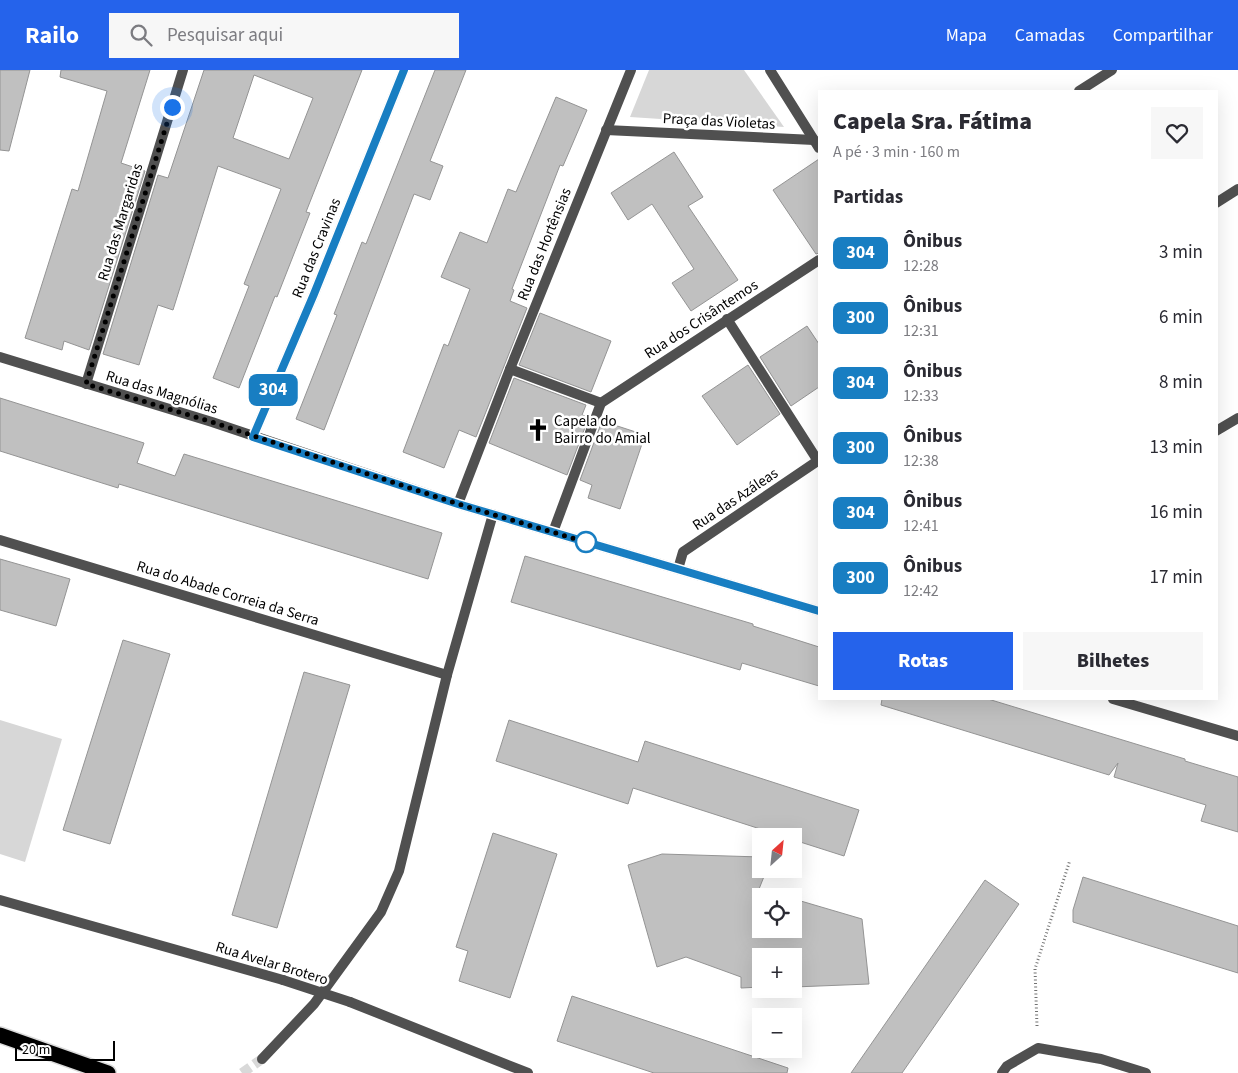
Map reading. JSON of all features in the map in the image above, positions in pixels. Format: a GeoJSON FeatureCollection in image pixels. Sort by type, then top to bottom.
{"type":"FeatureCollection","features":[{"type":"Feature","properties":{"kind":"highway"},"geometry":{"type":"LineString","coordinates":[[0,1035],[108,1073]]}},
{"type":"Feature","properties":{"kind":"street","name":"Rua das Margaridas"},"geometry":{"type":"LineString","coordinates":[[86,384],[183,70]]}},
{"type":"Feature","properties":{"kind":"street","name":"Rua das Cravinas"},"geometry":{"type":"LineString","coordinates":[[253,437],[314,294],[404,70]]}},
{"type":"Feature","properties":{"kind":"street"},"geometry":{"type":"LineString","coordinates":[[606,130],[631,70]]}},
{"type":"Feature","properties":{"kind":"street","name":"Praça das Violetas"},"geometry":{"type":"LineString","coordinates":[[770,70],[816,144]]}},
{"type":"Feature","properties":{"kind":"street"},"geometry":{"type":"LineString","coordinates":[[1081,90],[1112,70]]}},
{"type":"Feature","properties":{"kind":"street","name":"Praça das Violetas"},"geometry":{"type":"LineString","coordinates":[[606,130],[816,144]]}},
{"type":"Feature","properties":{"kind":"street","name":"Rua das Hortênsias"},"geometry":{"type":"LineString","coordinates":[[458,504],[606,130]]}},
{"type":"Feature","properties":{"kind":"street"},"geometry":{"type":"LineString","coordinates":[[1218,202],[1238,189]]}},
{"type":"Feature","properties":{"kind":"street","name":"Rua dos Crisântemos"},"geometry":{"type":"LineString","coordinates":[[601,404],[818,261]]}},
{"type":"Feature","properties":{"kind":"street"},"geometry":{"type":"LineString","coordinates":[[727,319],[818,461]]}},
{"type":"Feature","properties":{"kind":"street","name":"Rua das Magnólias"},"geometry":{"type":"LineString","coordinates":[[0,357],[212,422],[458,504],[818,611]]}},
{"type":"Feature","properties":{"kind":"street"},"geometry":{"type":"LineString","coordinates":[[510,369],[601,404],[553,532]]}},
{"type":"Feature","properties":{"kind":"street"},"geometry":{"type":"LineString","coordinates":[[1218,430],[1238,418]]}},
{"type":"Feature","properties":{"kind":"street","name":"Rua das Azáleas"},"geometry":{"type":"LineString","coordinates":[[678,569],[683,552],[818,461]]}},
{"type":"Feature","properties":{"kind":"street"},"geometry":{"type":"LineString","coordinates":[[262,1058],[314,1004],[382,912],[399,871],[447,675],[493,514]]}},
{"type":"Feature","properties":{"kind":"street","name":"Rua do Abade Correia da Serra"},"geometry":{"type":"LineString","coordinates":[[0,540],[447,675]]}},
{"type":"Feature","properties":{"kind":"street"},"geometry":{"type":"LineString","coordinates":[[1116,700],[1238,736]]}},
{"type":"Feature","properties":{"kind":"street","name":"Rua Avelar Brotero"},"geometry":{"type":"LineString","coordinates":[[0,900],[283,980],[350,1002],[528,1073]]}},
{"type":"Feature","properties":{"kind":"street"},"geometry":{"type":"LineString","coordinates":[[1002,1073],[1007,1066],[1038,1048],[1101,1059],[1146,1073]]}},
{"type":"Feature","properties":{"kind":"path"},"geometry":{"type":"LineString","coordinates":[[1038,1048],[1035,969],[1070,860]]}},
{"type":"Feature","properties":{"kind":"shaded area"},"geometry":{"type":"Polygon","coordinates":[[[649,70],[744,70],[784,127],[630,117],[649,70]]]}},
{"type":"Feature","properties":{"kind":"shaded area"},"geometry":{"type":"Polygon","coordinates":[[[0,720],[62,739],[25,862],[0,854],[0,720]]]}},
{"type":"Feature","properties":{"kind":"building"},"geometry":{"type":"Polygon","coordinates":[[[0,70],[30,70],[9,151],[0,150],[0,70]]]}},
{"type":"Feature","properties":{"kind":"building"},"geometry":{"type":"Polygon","coordinates":[[[61,70],[150,70],[121,163],[145,171],[89,350],[64,341],[62,350],[25,338],[72,189],[78,191],[107,91],[60,77],[61,70]]]}},
{"type":"Feature","properties":{"kind":"building"},"geometry":{"type":"Polygon","coordinates":[[[204,70],[362,70],[306,212],[310,213],[239,388],[213,378],[249,286],[244,284],[281,189],[218,166],[173,310],[158,305],[139,365],[103,354],[158,175],[168,178],[204,70]],[[254,75],[233,138],[289,159],[313,98],[254,75]]]}},
{"type":"Feature","properties":{"kind":"building"},"geometry":{"type":"Polygon","coordinates":[[[435,70],[466,70],[430,161],[443,166],[430,200],[414,194],[324,430],[296,419],[337,315],[334,314],[362,242],[366,244],[435,70]]]}},
{"type":"Feature","properties":{"kind":"building"},"geometry":{"type":"Polygon","coordinates":[[[556,97],[587,110],[563,166],[560,165],[512,289],[514,290],[510,301],[527,308],[476,437],[459,430],[444,468],[403,452],[444,344],[448,346],[470,289],[441,277],[460,232],[487,243],[508,189],[516,192],[556,97]]]}},
{"type":"Feature","properties":{"kind":"building"},"geometry":{"type":"Polygon","coordinates":[[[674,152],[703,197],[688,206],[738,280],[691,311],[672,283],[694,269],[652,204],[628,220],[611,193],[674,152]]]}},
{"type":"Feature","properties":{"kind":"building"},"geometry":{"type":"Polygon","coordinates":[[[818,160],[818,253],[816,254],[773,190],[818,160]]]}},
{"type":"Feature","properties":{"kind":"building"},"geometry":{"type":"Polygon","coordinates":[[[540,313],[611,341],[591,392],[519,365],[540,313]]]}},
{"type":"Feature","properties":{"kind":"building"},"geometry":{"type":"Polygon","coordinates":[[[807,326],[818,342],[818,388],[791,406],[760,357],[807,326]]]}},
{"type":"Feature","properties":{"kind":"building"},"geometry":{"type":"Polygon","coordinates":[[[748,365],[780,414],[737,445],[702,396],[748,365]]]}},
{"type":"Feature","properties":{"kind":"building","name":"Capela do Bairro do Amial"},"geometry":{"type":"Polygon","coordinates":[[[514,378],[586,405],[582,415],[589,417],[567,475],[489,443],[514,378]]]}},
{"type":"Feature","properties":{"kind":"building"},"geometry":{"type":"Polygon","coordinates":[[[0,398],[144,443],[137,463],[175,476],[184,454],[442,533],[428,579],[119,484],[118,488],[0,451],[0,398]]]}},
{"type":"Feature","properties":{"kind":"building"},"geometry":{"type":"Polygon","coordinates":[[[602,421],[645,435],[620,509],[588,498],[592,485],[580,480],[602,421]]]}},
{"type":"Feature","properties":{"kind":"building"},"geometry":{"type":"Polygon","coordinates":[[[525,556],[753,624],[753,626],[818,647],[818,686],[742,663],[740,670],[511,602],[525,556]]]}},
{"type":"Feature","properties":{"kind":"building"},"geometry":{"type":"Polygon","coordinates":[[[0,559],[70,579],[56,626],[0,610],[0,559]]]}},
{"type":"Feature","properties":{"kind":"building"},"geometry":{"type":"Polygon","coordinates":[[[123,640],[170,654],[110,844],[63,830],[123,640]]]}},
{"type":"Feature","properties":{"kind":"building"},"geometry":{"type":"Polygon","coordinates":[[[304,672],[350,685],[277,928],[232,915],[304,672]]]}},
{"type":"Feature","properties":{"kind":"building"},"geometry":{"type":"Polygon","coordinates":[[[882,700],[991,700],[1238,777],[1238,832],[1201,821],[1206,805],[1114,777],[1118,763],[1109,775],[881,705],[882,700]]]}},
{"type":"Feature","properties":{"kind":"building"},"geometry":{"type":"Polygon","coordinates":[[[509,720],[638,762],[645,741],[859,810],[844,856],[802,843],[802,828],[757,828],[633,788],[628,804],[496,761],[509,720]]]}},
{"type":"Feature","properties":{"kind":"building"},"geometry":{"type":"Polygon","coordinates":[[[493,833],[557,854],[510,998],[459,981],[468,951],[456,947],[493,833]]]}},
{"type":"Feature","properties":{"kind":"building"},"geometry":{"type":"Polygon","coordinates":[[[662,854],[752,857],[752,878],[763,878],[759,888],[752,888],[752,938],[802,938],[802,901],[862,919],[869,984],[802,987],[802,948],[752,948],[752,987],[741,988],[741,977],[686,957],[657,967],[628,865],[662,854]]]}},
{"type":"Feature","properties":{"kind":"building"},"geometry":{"type":"Polygon","coordinates":[[[1083,877],[1238,926],[1238,973],[1073,922],[1073,910],[1083,877]]]}},
{"type":"Feature","properties":{"kind":"building"},"geometry":{"type":"Polygon","coordinates":[[[985,880],[1019,904],[902,1073],[851,1073],[985,880]]]}},
{"type":"Feature","properties":{"kind":"building"},"geometry":{"type":"Polygon","coordinates":[[[572,996],[752,1056],[752,1058],[758,1058],[788,1068],[787,1073],[654,1073],[557,1041],[572,996]]]}},
{"type":"Feature","properties":{"kind":"tunnel"},"geometry":{"type":"LineString","coordinates":[[242,1073],[262,1059]]}},
{"type":"Feature","properties":{"kind":"bus line","name":"304"},"geometry":{"type":"LineString","coordinates":[[404,70],[314,294],[253,437],[458,504],[818,611]]}},
{"type":"Feature","properties":{"kind":"place","name":"Capela do Bairro do Amial"},"geometry":{"type":"Point","coordinates":[538,430]}},
{"type":"Feature","properties":{"kind":"route"},"geometry":{"type":"LineString","coordinates":[[172,107],[86,384],[212,422],[458,504],[589,543],[586,542]]}}]}
